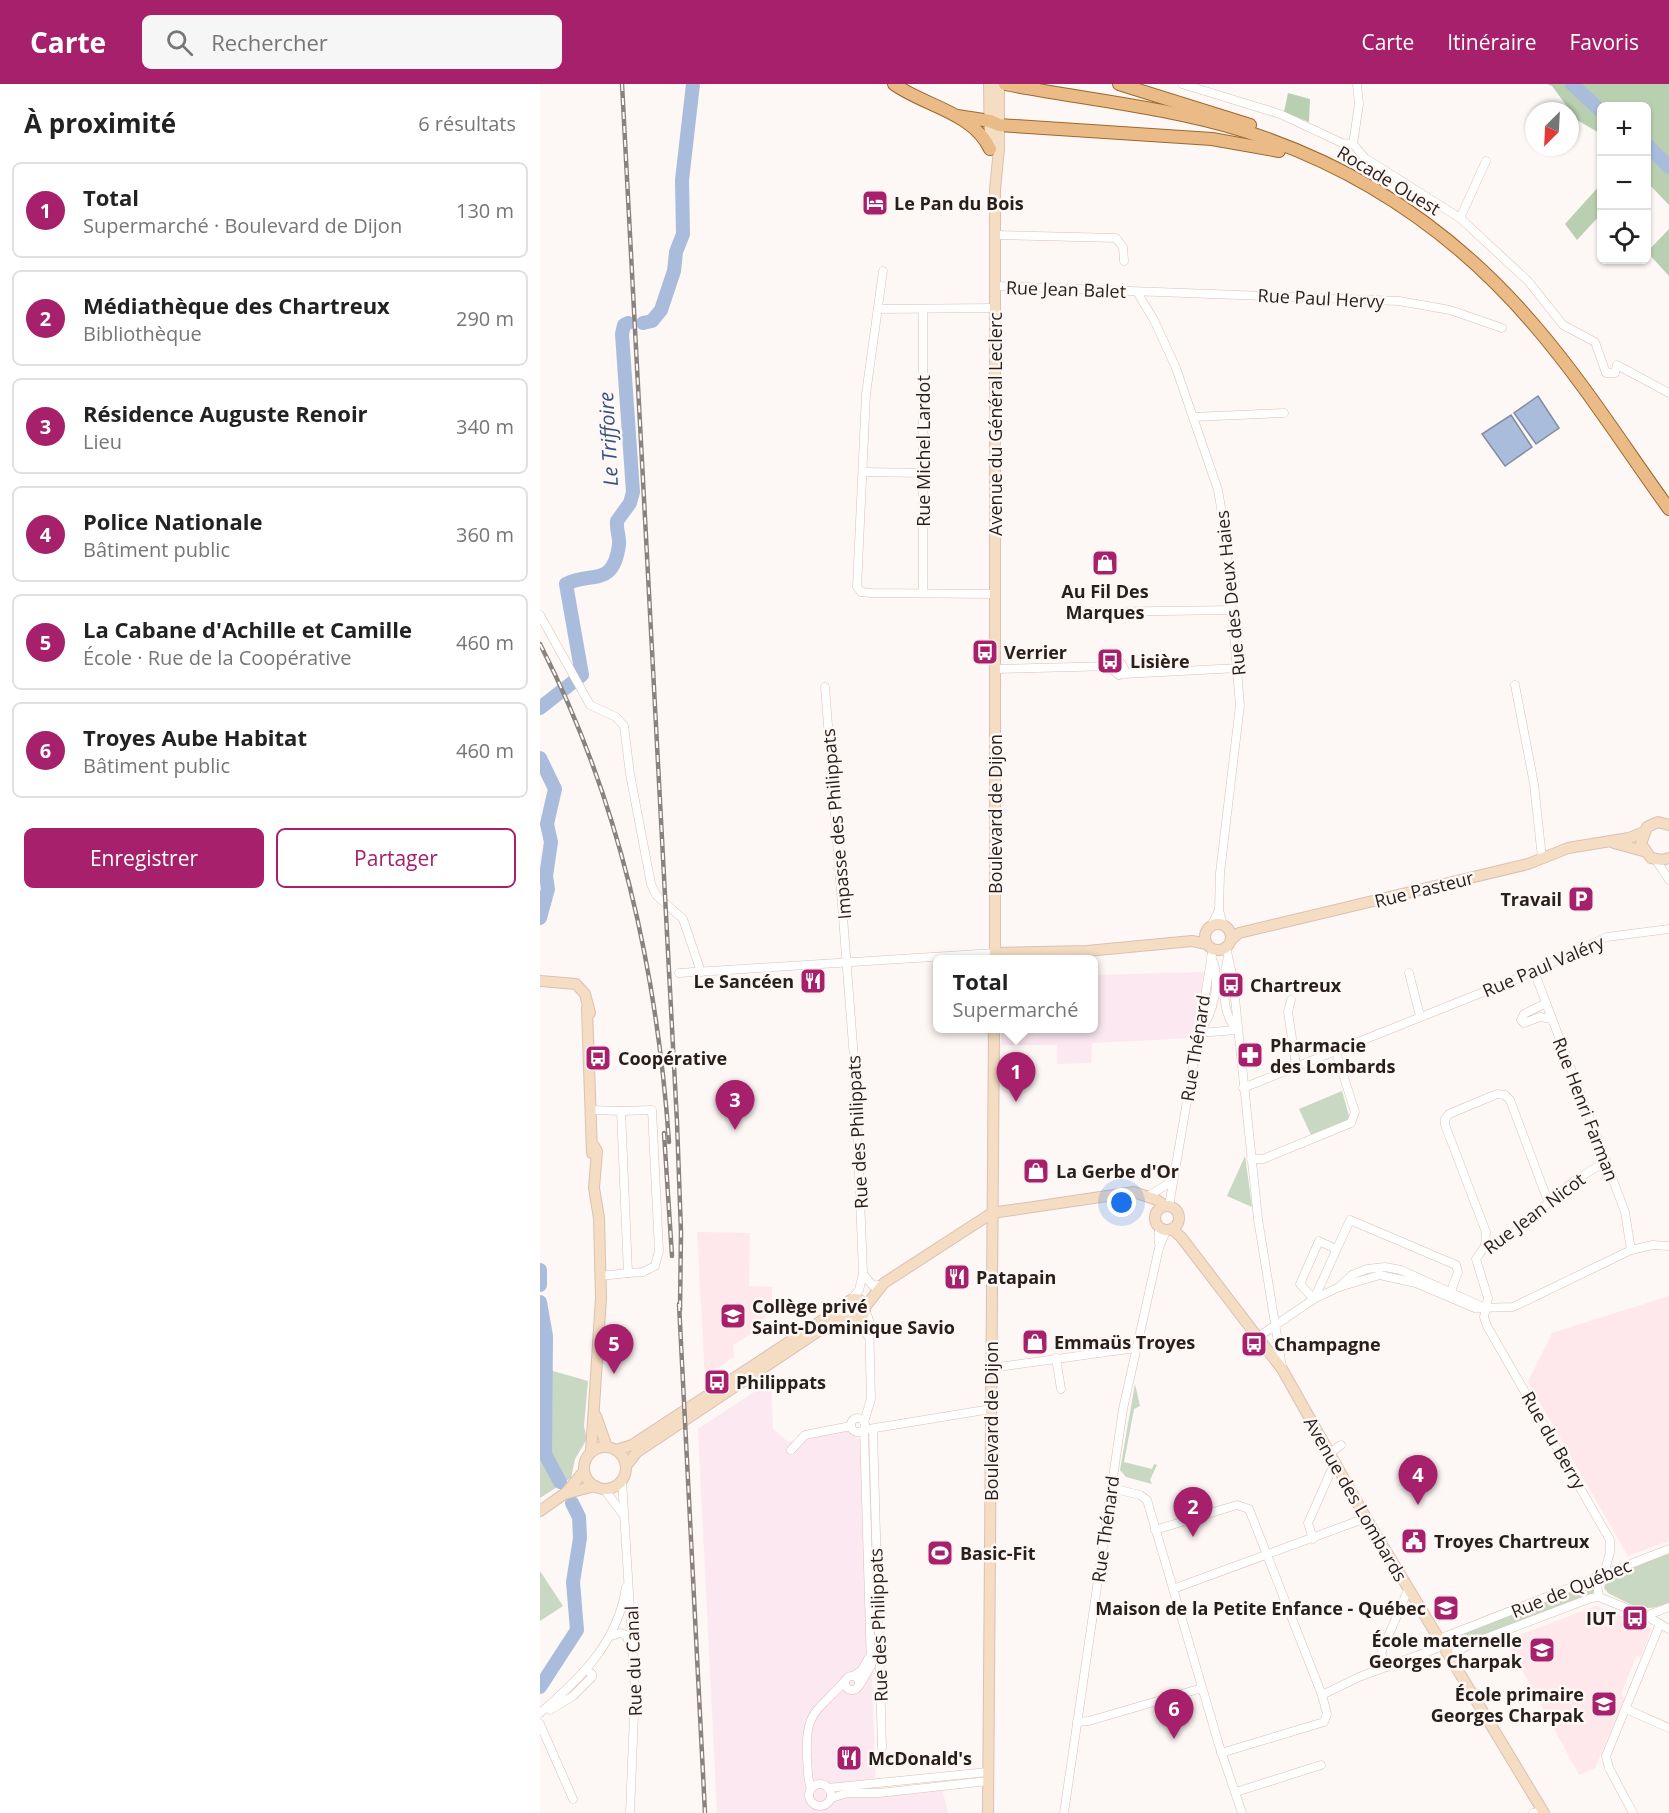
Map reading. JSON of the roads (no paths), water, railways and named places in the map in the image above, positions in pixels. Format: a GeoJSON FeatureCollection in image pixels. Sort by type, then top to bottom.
{"type":"FeatureCollection","features":[{"type":"Feature","properties":{"kind":"main road"},"geometry":{"type":"LineString","coordinates":[[894,84],[957,116],[982,134],[990,149]]}},
{"type":"Feature","properties":{"kind":"main road","name":"Rocade Ouest"},"geometry":{"type":"LineString","coordinates":[[1005,84],[1240,130],[1312,156],[1402,205],[1442,233],[1489,276],[1537,328],[1669,509]]}},
{"type":"Feature","properties":{"kind":"main road"},"geometry":{"type":"LineString","coordinates":[[1119,84],[1226,117],[1294,142],[1312,156]]}},
{"type":"Feature","properties":{"kind":"main road"},"geometry":{"type":"LineString","coordinates":[[957,116],[995,115],[1232,142],[1297,155],[1351,176]]}},
{"type":"Feature","properties":{"kind":"street","name":"Avenue du Général Leclerc"},"geometry":{"type":"LineString","coordinates":[[989,84],[995,115],[994,669]]}},
{"type":"Feature","properties":{"kind":"street","name":"Avenue du Général Leclerc"},"geometry":{"type":"LineString","coordinates":[[995,180],[990,149],[999,84]]}},
{"type":"Feature","properties":{"kind":"street"},"geometry":{"type":"LineString","coordinates":[[1182,84],[1280,114],[1342,143],[1353,144],[1365,158],[1460,219],[1527,281],[1563,325],[1595,342],[1603,366],[1610,375],[1615,373],[1617,365],[1669,393]]}},
{"type":"Feature","properties":{"kind":"street"},"geometry":{"type":"LineString","coordinates":[[1353,144],[1359,104],[1358,84]]}},
{"type":"Feature","properties":{"kind":"street"},"geometry":{"type":"LineString","coordinates":[[1460,219],[1486,161]]}},
{"type":"Feature","properties":{"kind":"street"},"geometry":{"type":"LineString","coordinates":[[995,235],[1116,238],[1123,247],[1124,261]]}},
{"type":"Feature","properties":{"kind":"street"},"geometry":{"type":"LineString","coordinates":[[883,271],[866,394],[857,587],[861,592],[994,594]]}},
{"type":"Feature","properties":{"kind":"street","name":"Rue Jean Balet"},"geometry":{"type":"LineString","coordinates":[[995,286],[1137,292]]}},
{"type":"Feature","properties":{"kind":"street","name":"Rue Paul Hervy"},"geometry":{"type":"LineString","coordinates":[[1137,292],[1399,301],[1450,310],[1502,328]]}},
{"type":"Feature","properties":{"kind":"street","name":"Rue des Deux Haies"},"geometry":{"type":"LineString","coordinates":[[1137,292],[1154,320],[1176,368],[1218,490],[1234,610],[1240,705],[1220,873],[1219,910],[1210,941]]}},
{"type":"Feature","properties":{"kind":"street"},"geometry":{"type":"LineString","coordinates":[[878,309],[995,308]]}},
{"type":"Feature","properties":{"kind":"street","name":"Rue Michel Lardot"},"geometry":{"type":"LineString","coordinates":[[923,309],[923,593]]}},
{"type":"Feature","properties":{"kind":"street"},"geometry":{"type":"LineString","coordinates":[[1193,417],[1284,413]]}},
{"type":"Feature","properties":{"kind":"street"},"geometry":{"type":"LineString","coordinates":[[863,472],[923,473]]}},
{"type":"Feature","properties":{"kind":"street"},"geometry":{"type":"LineString","coordinates":[[1087,612],[1234,610]]}},
{"type":"Feature","properties":{"kind":"street"},"geometry":{"type":"LineString","coordinates":[[540,615],[590,705],[616,717],[624,726],[630,774],[651,884],[656,895],[683,919],[701,972]]}},
{"type":"Feature","properties":{"kind":"street"},"geometry":{"type":"LineString","coordinates":[[994,669],[1113,666],[1115,674],[1123,674],[1239,668]]}},
{"type":"Feature","properties":{"kind":"street","name":"Boulevard de Dijon"},"geometry":{"type":"LineString","coordinates":[[994,669],[995,955]]}},
{"type":"Feature","properties":{"kind":"street"},"geometry":{"type":"LineString","coordinates":[[1515,685],[1534,784],[1542,858]]}},
{"type":"Feature","properties":{"kind":"street","name":"Impasse des Philippats"},"geometry":{"type":"LineString","coordinates":[[825,687],[847,962]]}},
{"type":"Feature","properties":{"kind":"street","name":"Rue Pasteur"},"geometry":{"type":"LineString","coordinates":[[1229,938],[1528,864],[1568,848],[1629,838],[1644,832],[1658,822],[1669,825]]}},
{"type":"Feature","properties":{"kind":"street"},"geometry":{"type":"LineString","coordinates":[[1644,832],[1641,844],[1643,851],[1656,860],[1669,880]]}},
{"type":"Feature","properties":{"kind":"street","name":"Rue Pasteur"},"geometry":{"type":"LineString","coordinates":[[1607,842],[1643,851]]}},
{"type":"Feature","properties":{"kind":"street"},"geometry":{"type":"LineString","coordinates":[[1656,860],[1669,858]]}},
{"type":"Feature","properties":{"kind":"street","name":"Rue des Deux Haies"},"geometry":{"type":"LineString","coordinates":[[1219,910],[1229,938]]}},
{"type":"Feature","properties":{"kind":"street","name":"Rue Paul Valéry"},"geometry":{"type":"LineString","coordinates":[[1243,1088],[1335,1049],[1534,971],[1607,937],[1669,929]]}},
{"type":"Feature","properties":{"kind":"street"},"geometry":{"type":"LineString","coordinates":[[1210,941],[1229,938]]}},
{"type":"Feature","properties":{"kind":"street"},"geometry":{"type":"LineString","coordinates":[[1013,955],[1229,938]]}},
{"type":"Feature","properties":{"kind":"street","name":"Avenue des Lombards"},"geometry":{"type":"LineString","coordinates":[[1229,938],[1223,982],[1229,1022],[1237,1030],[1251,1159],[1282,1369]]}},
{"type":"Feature","properties":{"kind":"street","name":"Rue Thénard"},"geometry":{"type":"LineString","coordinates":[[1163,1208],[1171,1182],[1198,1033],[1210,941]]}},
{"type":"Feature","properties":{"kind":"street"},"geometry":{"type":"LineString","coordinates":[[679,973],[933,959]]}},
{"type":"Feature","properties":{"kind":"street","name":"Rue des Philippats"},"geometry":{"type":"LineString","coordinates":[[847,962],[855,1071],[863,1274],[857,1304],[869,1320],[869,1390],[863,1408],[882,1747]]}},
{"type":"Feature","properties":{"kind":"street","name":"Rue Henri Farman"},"geometry":{"type":"LineString","coordinates":[[1534,971],[1625,1212],[1631,1250]]}},
{"type":"Feature","properties":{"kind":"street"},"geometry":{"type":"LineString","coordinates":[[1409,973],[1420,1016]]}},
{"type":"Feature","properties":{"kind":"street"},"geometry":{"type":"LineString","coordinates":[[540,981],[572,982],[579,987],[585,994],[586,1026],[590,1035],[588,1078],[594,1146],[597,1151],[594,1188],[599,1218],[600,1276],[600,1337],[591,1452]]}},
{"type":"Feature","properties":{"kind":"street"},"geometry":{"type":"LineString","coordinates":[[1291,1000],[1288,1012],[1296,1065]]}},
{"type":"Feature","properties":{"kind":"street"},"geometry":{"type":"LineString","coordinates":[[1546,1003],[1524,1014],[1521,1020],[1524,1023],[1540,1017],[1552,1018]]}},
{"type":"Feature","properties":{"kind":"street"},"geometry":{"type":"LineString","coordinates":[[1198,1033],[1237,1030]]}},
{"type":"Feature","properties":{"kind":"street","name":"Boulevard de Dijon"},"geometry":{"type":"LineString","coordinates":[[988,1813],[994,1033]]}},
{"type":"Feature","properties":{"kind":"street"},"geometry":{"type":"LineString","coordinates":[[1251,1159],[1263,1159],[1351,1123],[1355,1112],[1335,1049]]}},
{"type":"Feature","properties":{"kind":"street"},"geometry":{"type":"LineString","coordinates":[[1485,1246],[1486,1232],[1445,1125],[1445,1119],[1449,1114],[1497,1094],[1505,1095],[1510,1100],[1548,1201]]}},
{"type":"Feature","properties":{"kind":"street"},"geometry":{"type":"LineString","coordinates":[[592,1110],[652,1110],[659,1251],[655,1266],[643,1272],[600,1276]]}},
{"type":"Feature","properties":{"kind":"street"},"geometry":{"type":"LineString","coordinates":[[621,1111],[628,1273]]}},
{"type":"Feature","properties":{"kind":"street","name":"Rue Jean Nicot"},"geometry":{"type":"LineString","coordinates":[[1485,1308],[1488,1298],[1476,1259],[1485,1246],[1508,1237],[1548,1201],[1606,1161]]}},
{"type":"Feature","properties":{"kind":"street"},"geometry":{"type":"LineString","coordinates":[[1145,1195],[1171,1182]]}},
{"type":"Feature","properties":{"kind":"street"},"geometry":{"type":"LineString","coordinates":[[540,1511],[564,1494],[584,1470],[586,1457],[591,1452],[632,1445],[857,1304],[881,1284],[992,1213],[1134,1192],[1145,1195],[1163,1208],[1155,1223],[1171,1229],[1160,1245]]}},
{"type":"Feature","properties":{"kind":"street","name":"Avenue des Lombards"},"geometry":{"type":"LineString","coordinates":[[1163,1208],[1177,1212],[1171,1229],[1282,1369],[1366,1518],[1540,1812]]}},
{"type":"Feature","properties":{"kind":"street"},"geometry":{"type":"LineString","coordinates":[[1314,1299],[1350,1220],[1456,1265],[1458,1272],[1451,1291]]}},
{"type":"Feature","properties":{"kind":"street","name":"Rue Thénard"},"geometry":{"type":"LineString","coordinates":[[1064,1813],[1111,1488],[1136,1348],[1160,1245],[1171,1229]]}},
{"type":"Feature","properties":{"kind":"street"},"geometry":{"type":"LineString","coordinates":[[1314,1299],[1300,1284],[1319,1241],[1336,1249]]}},
{"type":"Feature","properties":{"kind":"street"},"geometry":{"type":"LineString","coordinates":[[1258,1337],[1314,1299],[1338,1287],[1380,1275],[1400,1278],[1475,1308],[1513,1307],[1631,1250],[1653,1245],[1669,1246]]}},
{"type":"Feature","properties":{"kind":"street"},"geometry":{"type":"LineString","coordinates":[[1338,1287],[1352,1275],[1386,1267],[1401,1270],[1485,1308]]}},
{"type":"Feature","properties":{"kind":"street"},"geometry":{"type":"LineString","coordinates":[[863,1274],[873,1286],[881,1284]]}},
{"type":"Feature","properties":{"kind":"street"},"geometry":{"type":"LineString","coordinates":[[850,1317],[857,1304]]}},
{"type":"Feature","properties":{"kind":"street"},"geometry":{"type":"LineString","coordinates":[[564,1494],[617,1485],[622,1480],[626,1466],[637,1452],[835,1320],[861,1317],[857,1304]]}},
{"type":"Feature","properties":{"kind":"street","name":"Rue du Berry"},"geometry":{"type":"LineString","coordinates":[[1485,1308],[1487,1326],[1610,1540],[1610,1552],[1600,1576]]}},
{"type":"Feature","properties":{"kind":"street"},"geometry":{"type":"LineString","coordinates":[[850,1317],[868,1336]]}},
{"type":"Feature","properties":{"kind":"street"},"geometry":{"type":"LineString","coordinates":[[991,1368],[1136,1348]]}},
{"type":"Feature","properties":{"kind":"street"},"geometry":{"type":"LineString","coordinates":[[1056,1358],[1061,1389]]}},
{"type":"Feature","properties":{"kind":"street"},"geometry":{"type":"LineString","coordinates":[[595,1404],[597,1423],[626,1466]]}},
{"type":"Feature","properties":{"kind":"street"},"geometry":{"type":"LineString","coordinates":[[791,1450],[805,1435],[991,1409]]}},
{"type":"Feature","properties":{"kind":"street"},"geometry":{"type":"LineString","coordinates":[[853,1428],[864,1426]]}},
{"type":"Feature","properties":{"kind":"street"},"geometry":{"type":"LineString","coordinates":[[823,1703],[859,1686],[871,1666],[863,1464],[864,1426]]}},
{"type":"Feature","properties":{"kind":"street"},"geometry":{"type":"LineString","coordinates":[[853,1428],[860,1442],[863,1464]]}},
{"type":"Feature","properties":{"kind":"street"},"geometry":{"type":"LineString","coordinates":[[1313,1539],[1308,1523],[1332,1458],[1341,1445]]}},
{"type":"Feature","properties":{"kind":"street"},"geometry":{"type":"LineString","coordinates":[[584,1470],[599,1487]]}},
{"type":"Feature","properties":{"kind":"street","name":"Rue du Canal"},"geometry":{"type":"LineString","coordinates":[[622,1480],[635,1722],[631,1810],[625,1813]]}},
{"type":"Feature","properties":{"kind":"street","name":"Rue du Canal"},"geometry":{"type":"LineString","coordinates":[[599,1487],[615,1500],[624,1517]]}},
{"type":"Feature","properties":{"kind":"street"},"geometry":{"type":"LineString","coordinates":[[1111,1488],[1140,1495],[1147,1500],[1221,1753],[1242,1813]]}},
{"type":"Feature","properties":{"kind":"street"},"geometry":{"type":"LineString","coordinates":[[1155,1530],[1244,1505],[1249,1509],[1322,1695],[1327,1714],[1324,1722],[1221,1753]]}},
{"type":"Feature","properties":{"kind":"street"},"geometry":{"type":"LineString","coordinates":[[1173,1589],[1268,1556],[1366,1518]]}},
{"type":"Feature","properties":{"kind":"street","name":"Rue de Québec"},"geometry":{"type":"LineString","coordinates":[[1322,1695],[1600,1576],[1669,1549]]}},
{"type":"Feature","properties":{"kind":"street"},"geometry":{"type":"LineString","coordinates":[[540,1713],[586,1670],[611,1636],[623,1606],[628,1570]]}},
{"type":"Feature","properties":{"kind":"street"},"geometry":{"type":"LineString","coordinates":[[1599,1597],[1600,1576]]}},
{"type":"Feature","properties":{"kind":"street"},"geometry":{"type":"LineString","coordinates":[[1386,1667],[1381,1653],[1408,1590]]}},
{"type":"Feature","properties":{"kind":"street","name":"Rue de Québec"},"geometry":{"type":"LineString","coordinates":[[1449,1656],[1495,1634],[1599,1597],[1646,1616],[1669,1629]]}},
{"type":"Feature","properties":{"kind":"street"},"geometry":{"type":"LineString","coordinates":[[1646,1616],[1669,1607]]}},
{"type":"Feature","properties":{"kind":"street"},"geometry":{"type":"LineString","coordinates":[[1633,1813],[1609,1768],[1606,1756],[1660,1624]]}},
{"type":"Feature","properties":{"kind":"street"},"geometry":{"type":"LineString","coordinates":[[611,1636],[620,1633],[626,1635],[633,1655]]}},
{"type":"Feature","properties":{"kind":"street"},"geometry":{"type":"LineString","coordinates":[[822,1813],[810,1799],[811,1789],[807,1778],[808,1723],[847,1677],[853,1676],[865,1666],[869,1655]]}},
{"type":"Feature","properties":{"kind":"street"},"geometry":{"type":"LineString","coordinates":[[540,1719],[573,1696],[592,1677],[592,1674],[586,1670]]}},
{"type":"Feature","properties":{"kind":"street"},"geometry":{"type":"LineString","coordinates":[[853,1676],[859,1682],[859,1686]]}},
{"type":"Feature","properties":{"kind":"street"},"geometry":{"type":"LineString","coordinates":[[844,1682],[851,1691]]}},
{"type":"Feature","properties":{"kind":"street"},"geometry":{"type":"LineString","coordinates":[[1077,1722],[1089,1722],[1202,1688]]}},
{"type":"Feature","properties":{"kind":"street"},"geometry":{"type":"LineString","coordinates":[[1626,1710],[1669,1728]]}},
{"type":"Feature","properties":{"kind":"street"},"geometry":{"type":"LineString","coordinates":[[540,1724],[573,1799]]}},
{"type":"Feature","properties":{"kind":"street"},"geometry":{"type":"LineString","coordinates":[[1236,1792],[1321,1765]]}},
{"type":"Feature","properties":{"kind":"street"},"geometry":{"type":"LineString","coordinates":[[808,1768],[819,1784],[828,1788],[988,1777]]}},
{"type":"Feature","properties":{"kind":"street"},"geometry":{"type":"LineString","coordinates":[[817,1805],[824,1805],[830,1799],[848,1793],[879,1793],[988,1777]]}},
{"type":"Feature","properties":{"kind":"street"},"geometry":{"type":"LineString","coordinates":[[811,1789],[819,1784]]}},
{"type":"Feature","properties":{"kind":"street"},"geometry":{"type":"LineString","coordinates":[[828,1788],[829,1813]]}},
{"type":"Feature","properties":{"kind":"street","name":"Rue du Canal"},"geometry":{"type":"LineString","coordinates":[[625,1813],[628,1794]]}},
{"type":"Feature","properties":{"kind":"water"},"geometry":{"type":"Polygon","coordinates":[[[1538,396],[1559,428],[1536,444],[1514,413],[1538,396]]]}},
{"type":"Feature","properties":{"kind":"water"},"geometry":{"type":"Polygon","coordinates":[[[1511,415],[1532,447],[1505,466],[1482,434],[1511,415]]]}},
{"type":"Feature","properties":{"kind":"waterway","name":"Le Triffoire"},"geometry":{"type":"LineString","coordinates":[[643,323],[652,321],[661,310],[683,234],[682,180],[693,84]]}},
{"type":"Feature","properties":{"kind":"waterway","name":"Le Triffoire"},"geometry":{"type":"LineString","coordinates":[[1572,84],[1597,107]]}},
{"type":"Feature","properties":{"kind":"waterway","name":"Le Triffoire"},"geometry":{"type":"LineString","coordinates":[[1651,149],[1669,167]]}},
{"type":"Feature","properties":{"kind":"waterway","name":"Le Triffoire"},"geometry":{"type":"LineString","coordinates":[[540,708],[582,675],[566,584],[575,580],[600,576],[612,567],[619,545],[617,521],[630,503],[633,492],[622,334],[624,325],[628,323]]}},
{"type":"Feature","properties":{"kind":"waterway","name":"Le Triffoire"},"geometry":{"type":"LineString","coordinates":[[540,758],[555,789],[547,824],[551,842],[546,876],[548,889],[540,918]]}},
{"type":"Feature","properties":{"kind":"waterway","name":"Le Triffoire"},"geometry":{"type":"LineString","coordinates":[[540,1270],[540,1285]]}},
{"type":"Feature","properties":{"kind":"waterway","name":"Le Triffoire"},"geometry":{"type":"LineString","coordinates":[[540,1302],[546,1336],[545,1454],[560,1482]]}},
{"type":"Feature","properties":{"kind":"waterway","name":"Le Triffoire"},"geometry":{"type":"LineString","coordinates":[[540,1687],[577,1630],[573,1582],[580,1538],[579,1517],[572,1503]]}},
{"type":"Feature","properties":{"kind":"railway"},"geometry":{"type":"LineString","coordinates":[[622,84],[677,1122],[681,1232],[680,1310]]}},
{"type":"Feature","properties":{"kind":"railway"},"geometry":{"type":"LineString","coordinates":[[540,644],[568,703],[592,763],[630,887],[655,1014],[669,1142]]}},
{"type":"Feature","properties":{"kind":"railway"},"geometry":{"type":"LineString","coordinates":[[664,1133],[672,1256]]}},
{"type":"Feature","properties":{"kind":"railway"},"geometry":{"type":"LineString","coordinates":[[679,1304],[705,1813]]}},
{"type":"Feature","properties":{"kind":"place","name":"Le Pan du Bois"},"geometry":{"type":"Point","coordinates":[875,203]}},
{"type":"Feature","properties":{"kind":"place","name":"Au Fil Des Marques"},"geometry":{"type":"Point","coordinates":[1105,563]}},
{"type":"Feature","properties":{"kind":"place","name":"Verrier"},"geometry":{"type":"Point","coordinates":[985,652]}},
{"type":"Feature","properties":{"kind":"place","name":"Lisière"},"geometry":{"type":"Point","coordinates":[1110,661]}},
{"type":"Feature","properties":{"kind":"place","name":"Travail"},"geometry":{"type":"Point","coordinates":[1581,899]}},
{"type":"Feature","properties":{"kind":"place","name":"Le Sancéen"},"geometry":{"type":"Point","coordinates":[813,981]}},
{"type":"Feature","properties":{"kind":"place","name":"Chartreux"},"geometry":{"type":"Point","coordinates":[1231,985]}},
{"type":"Feature","properties":{"kind":"place","name":"Pharmacie des Lombards"},"geometry":{"type":"Point","coordinates":[1250,1055]}},
{"type":"Feature","properties":{"kind":"place","name":"Coopérative"},"geometry":{"type":"Point","coordinates":[598,1058]}},
{"type":"Feature","properties":{"kind":"place","name":"Total"},"geometry":{"type":"Point","coordinates":[1016,1102]}},
{"type":"Feature","properties":{"kind":"place","name":"Résidence Auguste Renoir"},"geometry":{"type":"Point","coordinates":[735,1130]}},
{"type":"Feature","properties":{"kind":"place","name":"La Gerbe d'Or"},"geometry":{"type":"Point","coordinates":[1036,1171]}},
{"type":"Feature","properties":{"kind":"place","name":"Patapain"},"geometry":{"type":"Point","coordinates":[957,1277]}},
{"type":"Feature","properties":{"kind":"place","name":"Collège privé Saint-Dominique Savio"},"geometry":{"type":"Point","coordinates":[733,1316]}},
{"type":"Feature","properties":{"kind":"place","name":"Emmaüs Troyes"},"geometry":{"type":"Point","coordinates":[1035,1342]}},
{"type":"Feature","properties":{"kind":"place","name":"Champagne"},"geometry":{"type":"Point","coordinates":[1254,1344]}},
{"type":"Feature","properties":{"kind":"place","name":"La Cabane d'Achille et Camille"},"geometry":{"type":"Point","coordinates":[614,1374]}},
{"type":"Feature","properties":{"kind":"place","name":"Philippats"},"geometry":{"type":"Point","coordinates":[717,1382]}},
{"type":"Feature","properties":{"kind":"place","name":"Police Nationale"},"geometry":{"type":"Point","coordinates":[1418,1505]}},
{"type":"Feature","properties":{"kind":"place","name":"Médiathèque des Chartreux"},"geometry":{"type":"Point","coordinates":[1193,1537]}},
{"type":"Feature","properties":{"kind":"place","name":"Troyes Chartreux"},"geometry":{"type":"Point","coordinates":[1414,1541]}},
{"type":"Feature","properties":{"kind":"place","name":"Basic-Fit"},"geometry":{"type":"Point","coordinates":[940,1553]}},
{"type":"Feature","properties":{"kind":"place","name":"Maison de la Petite Enfance - Québec"},"geometry":{"type":"Point","coordinates":[1446,1608]}},
{"type":"Feature","properties":{"kind":"place","name":"IUT"},"geometry":{"type":"Point","coordinates":[1635,1618]}},
{"type":"Feature","properties":{"kind":"place","name":"École maternelle Georges Charpak"},"geometry":{"type":"Point","coordinates":[1542,1650]}},
{"type":"Feature","properties":{"kind":"place","name":"École primaire Georges Charpak"},"geometry":{"type":"Point","coordinates":[1604,1704]}},
{"type":"Feature","properties":{"kind":"place","name":"Troyes Aube Habitat"},"geometry":{"type":"Point","coordinates":[1174,1739]}},
{"type":"Feature","properties":{"kind":"place","name":"McDonald's"},"geometry":{"type":"Point","coordinates":[849,1758]}}]}
